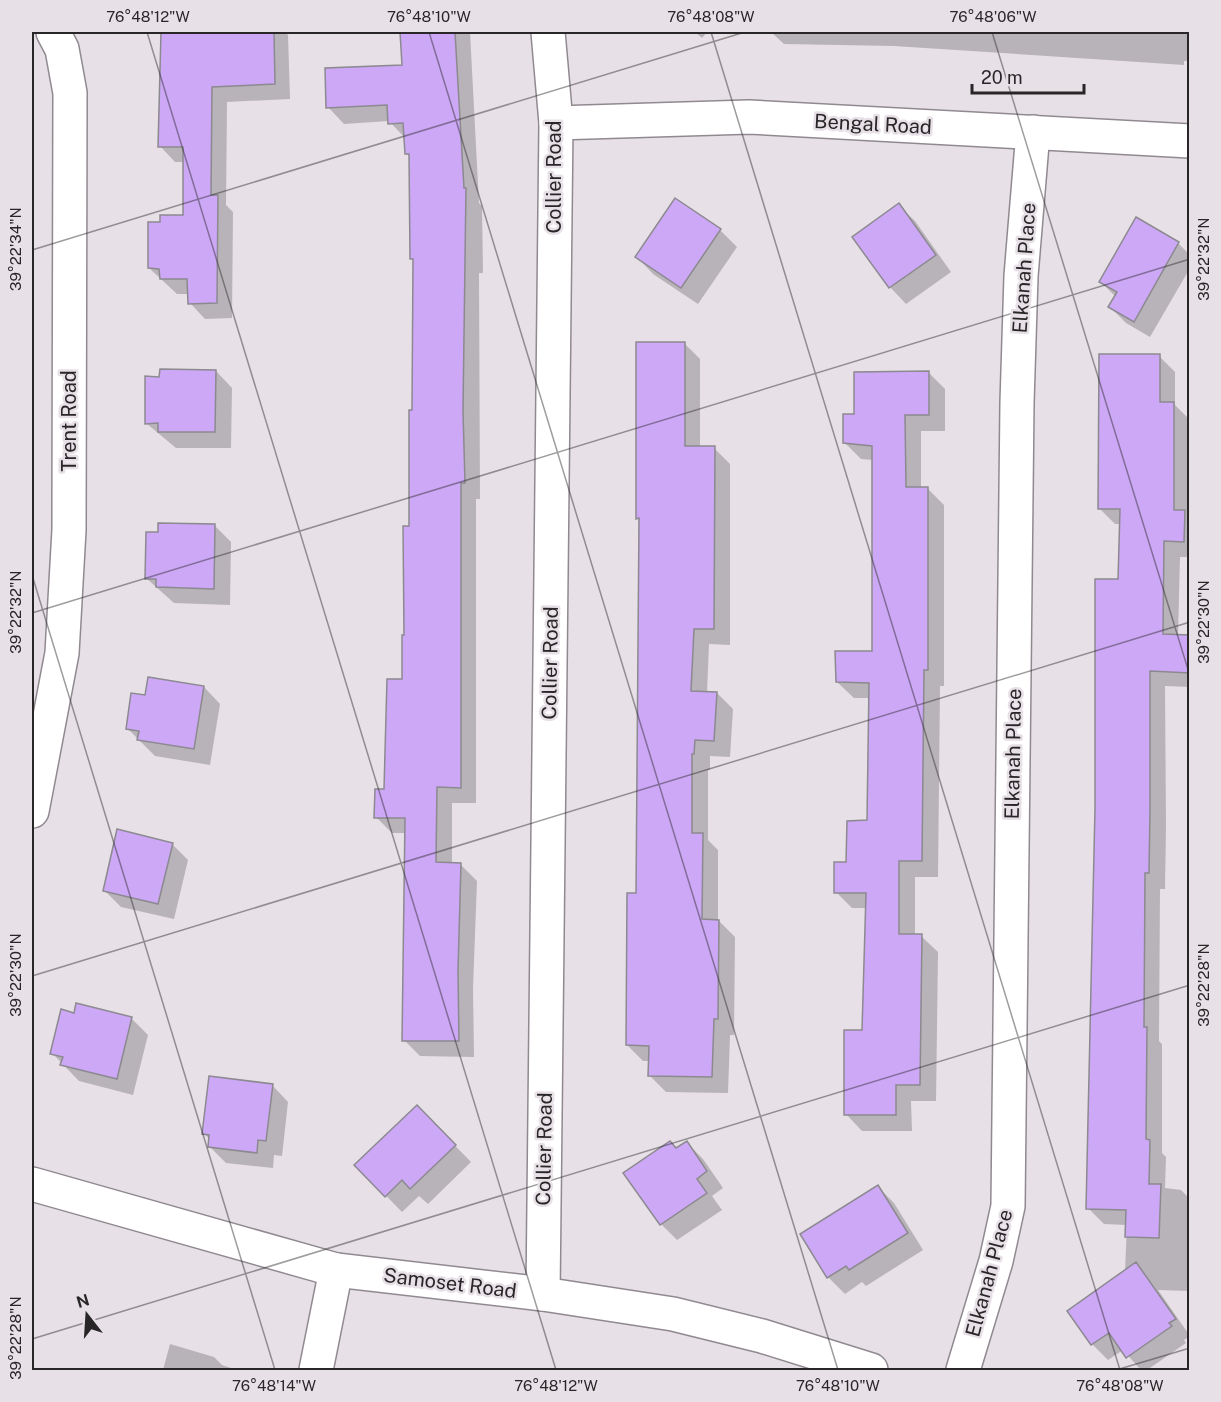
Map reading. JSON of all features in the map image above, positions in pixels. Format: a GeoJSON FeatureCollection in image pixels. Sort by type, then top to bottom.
{"type":"FeatureCollection","features":[{"type":"Feature","properties":{"kind":"street","name":"Trent Road"},"geometry":{"type":"LineString","coordinates":[[32,811],[62,653],[69,530],[70,93],[62,50],[53,32]]}},
{"type":"Feature","properties":{"kind":"street","name":"Collier Road"},"geometry":{"type":"LineString","coordinates":[[543,1294],[556,123],[548,32]]}},
{"type":"Feature","properties":{"kind":"street","name":"Bengal Road"},"geometry":{"type":"LineString","coordinates":[[556,123],[749,117],[1190,141]]}},
{"type":"Feature","properties":{"kind":"street","name":"Elkanah Place"},"geometry":{"type":"LineString","coordinates":[[963,1371],[996,1261],[1008,1206],[1017,403],[1022,276],[1033,132]]}},
{"type":"Feature","properties":{"kind":"street","name":"Samoset Road"},"geometry":{"type":"LineString","coordinates":[[32,1184],[336,1270],[543,1294],[673,1314],[762,1336],[871,1371]]}},
{"type":"Feature","properties":{"kind":"street"},"geometry":{"type":"LineString","coordinates":[[316,1371],[336,1270]]}},
{"type":"Feature","properties":{"kind":"building"},"geometry":{"type":"Polygon","coordinates":[[[161,32],[274,32],[275,84],[212,87],[211,195],[218,195],[217,303],[188,304],[187,279],[160,279],[159,269],[148,268],[148,222],[160,222],[160,215],[183,215],[183,147],[158,147],[161,32]]]}},
{"type":"Feature","properties":{"kind":"building"},"geometry":{"type":"Polygon","coordinates":[[[400,32],[455,32],[464,188],[466,188],[463,411],[465,483],[461,483],[461,788],[437,787],[436,862],[461,863],[459,1041],[402,1041],[405,818],[374,818],[375,789],[384,789],[387,679],[402,679],[403,526],[409,526],[409,410],[412,410],[413,259],[410,259],[409,154],[405,154],[403,123],[388,124],[387,105],[326,108],[325,68],[402,65],[400,32]]]}},
{"type":"Feature","properties":{"kind":"building"},"geometry":{"type":"Polygon","coordinates":[[[675,198],[721,229],[681,288],[635,257],[675,198]]]}},
{"type":"Feature","properties":{"kind":"building"},"geometry":{"type":"Polygon","coordinates":[[[899,203],[936,255],[889,288],[852,237],[899,203]]]}},
{"type":"Feature","properties":{"kind":"building"},"geometry":{"type":"Polygon","coordinates":[[[1136,217],[1179,242],[1134,322],[1108,307],[1117,292],[1099,282],[1136,217]]]}},
{"type":"Feature","properties":{"kind":"building"},"geometry":{"type":"Polygon","coordinates":[[[636,342],[685,342],[685,446],[715,446],[714,629],[694,629],[691,691],[717,692],[714,741],[695,740],[694,754],[692,754],[692,833],[703,833],[702,919],[719,920],[718,1019],[714,1019],[712,1077],[648,1076],[649,1046],[626,1045],[627,893],[636,893],[639,518],[636,519],[636,342]]]}},
{"type":"Feature","properties":{"kind":"building"},"geometry":{"type":"Polygon","coordinates":[[[1099,354],[1160,354],[1160,402],[1174,402],[1174,510],[1185,510],[1184,542],[1164,541],[1163,634],[1190,635],[1190,673],[1150,671],[1149,873],[1145,873],[1144,1027],[1147,1027],[1146,1139],[1150,1140],[1149,1184],[1161,1184],[1159,1238],[1125,1237],[1126,1210],[1086,1209],[1095,808],[1095,579],[1118,579],[1120,509],[1098,509],[1099,354]]]}},
{"type":"Feature","properties":{"kind":"building"},"geometry":{"type":"Polygon","coordinates":[[[160,369],[216,370],[215,432],[158,432],[158,423],[145,424],[145,376],[159,377],[160,369]]]}},
{"type":"Feature","properties":{"kind":"building"},"geometry":{"type":"Polygon","coordinates":[[[929,371],[929,415],[905,415],[906,487],[928,487],[928,670],[924,670],[922,861],[899,861],[899,934],[922,934],[920,1085],[896,1085],[896,1115],[844,1115],[844,1030],[862,1030],[866,893],[834,893],[834,862],[846,862],[847,821],[867,820],[869,683],[836,682],[835,651],[872,651],[872,446],[843,443],[843,414],[854,414],[854,372],[929,371]]]}},
{"type":"Feature","properties":{"kind":"building"},"geometry":{"type":"Polygon","coordinates":[[[158,523],[215,524],[214,589],[156,587],[156,579],[145,579],[146,532],[158,532],[158,523]]]}},
{"type":"Feature","properties":{"kind":"building"},"geometry":{"type":"Polygon","coordinates":[[[148,677],[204,686],[194,749],[137,740],[139,731],[126,729],[131,693],[145,695],[148,677]]]}},
{"type":"Feature","properties":{"kind":"building"},"geometry":{"type":"Polygon","coordinates":[[[117,829],[173,843],[158,904],[103,891],[117,829]]]}},
{"type":"Feature","properties":{"kind":"building"},"geometry":{"type":"Polygon","coordinates":[[[76,1003],[132,1017],[117,1079],[60,1065],[63,1057],[50,1054],[61,1009],[74,1013],[76,1003]]]}},
{"type":"Feature","properties":{"kind":"building"},"geometry":{"type":"Polygon","coordinates":[[[209,1076],[273,1084],[266,1141],[258,1140],[257,1153],[208,1147],[209,1135],[202,1134],[209,1076]]]}},
{"type":"Feature","properties":{"kind":"building"},"geometry":{"type":"Polygon","coordinates":[[[417,1105],[456,1145],[410,1189],[402,1180],[385,1197],[354,1165],[417,1105]]]}},
{"type":"Feature","properties":{"kind":"building"},"geometry":{"type":"Polygon","coordinates":[[[670,1141],[676,1148],[687,1141],[707,1171],[697,1179],[707,1193],[660,1225],[623,1173],[670,1141]]]}},
{"type":"Feature","properties":{"kind":"building"},"geometry":{"type":"Polygon","coordinates":[[[878,1185],[908,1233],[849,1270],[846,1266],[827,1278],[800,1234],[878,1185]]]}},
{"type":"Feature","properties":{"kind":"building"},"geometry":{"type":"Polygon","coordinates":[[[1136,1262],[1176,1319],[1169,1323],[1172,1326],[1126,1358],[1109,1333],[1091,1345],[1067,1311],[1136,1262]]]}}]}
